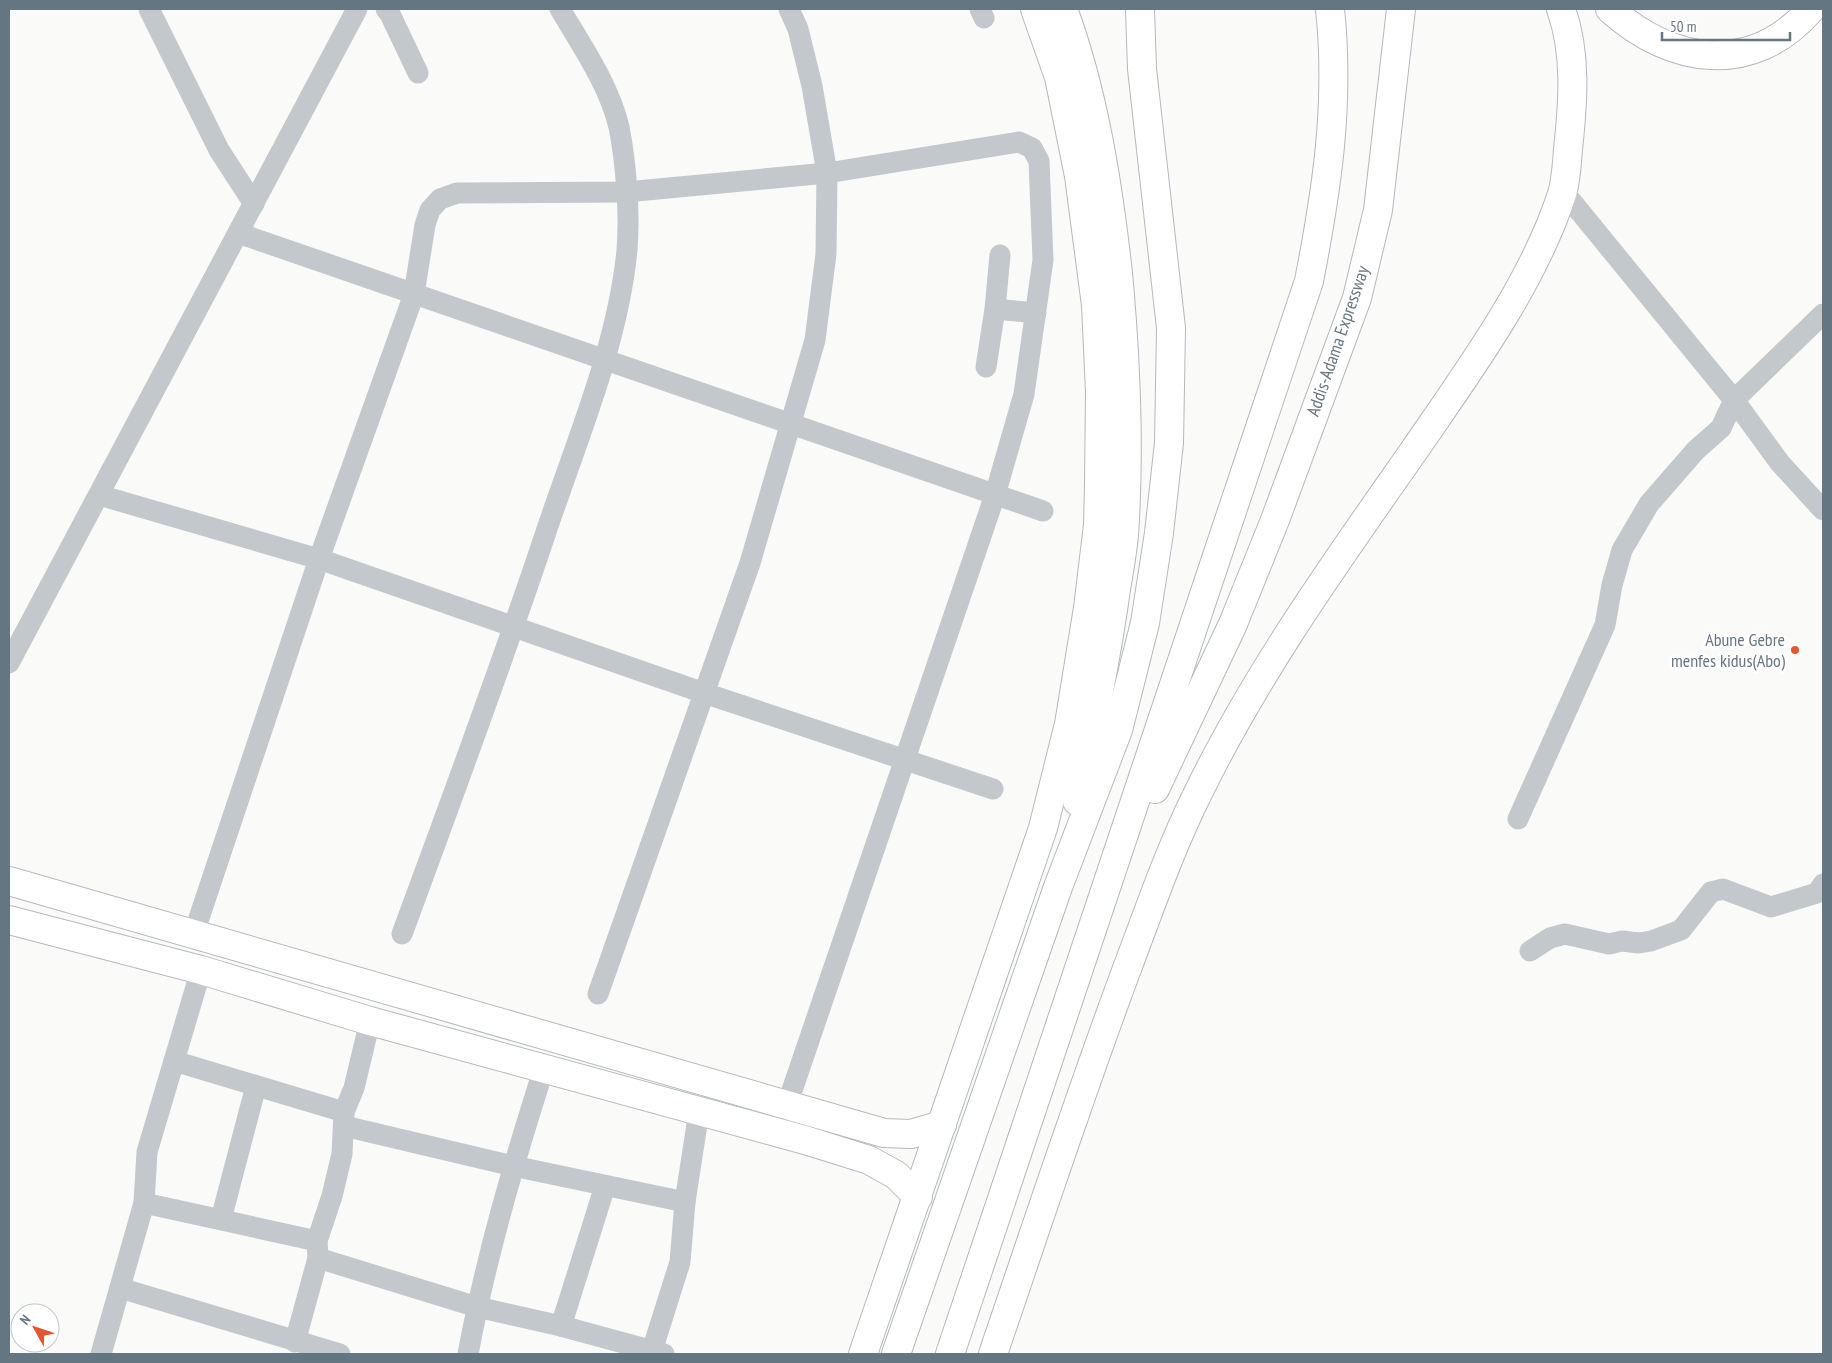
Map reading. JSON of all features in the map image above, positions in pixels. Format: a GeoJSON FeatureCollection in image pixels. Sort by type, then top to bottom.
{"type":"FeatureCollection","features":[{"type":"Feature","properties":{"kind":"main road"},"geometry":{"type":"LineString","coordinates":[[863,1354],[1043,828],[1069,724],[1088,608],[1098,525],[1100,392],[1096,305],[1079,176],[1059,77],[1035,9]]}},
{"type":"Feature","properties":{"kind":"main road"},"geometry":{"type":"LineString","coordinates":[[1058,887],[1096,709],[1122,546],[1127,420],[1124,332],[1112,216],[1096,127],[1073,37],[1063,9]]}},
{"type":"Feature","properties":{"kind":"main road"},"geometry":{"type":"LineString","coordinates":[[896,1354],[1058,887],[1118,730],[1145,623],[1160,533],[1168,443],[1170,328],[1143,78],[1140,9]]}},
{"type":"Feature","properties":{"kind":"main road"},"geometry":{"type":"LineString","coordinates":[[950,1354],[1309,281],[1326,191],[1333,111],[1333,40],[1330,9]]}},
{"type":"Feature","properties":{"kind":"main road","name":"Addis-Adama Expressway"},"geometry":{"type":"LineString","coordinates":[[1104,897],[1233,624],[1275,520],[1356,298],[1374,226],[1387,141],[1401,9]]}},
{"type":"Feature","properties":{"kind":"main road"},"geometry":{"type":"LineString","coordinates":[[993,1354],[1110,1015],[1160,880],[1197,794],[1246,704],[1308,606],[1469,370],[1512,299],[1546,233],[1563,191],[1573,104],[1571,56],[1561,9]]}},
{"type":"Feature","properties":{"kind":"main road"},"geometry":{"type":"LineString","coordinates":[[1610,9],[1630,27],[1678,50],[1700,55],[1723,56],[1743,53],[1767,44],[1789,30],[1811,9]]}},
{"type":"Feature","properties":{"kind":"main road"},"geometry":{"type":"LineString","coordinates":[[9,881],[884,1133],[911,1134],[942,1125]]}},
{"type":"Feature","properties":{"kind":"main road"},"geometry":{"type":"LineString","coordinates":[[9,920],[201,970],[370,1021],[805,1140],[868,1160],[896,1175],[918,1197]]}},
{"type":"Feature","properties":{"kind":"street"},"geometry":{"type":"LineString","coordinates":[[148,9],[219,150],[254,204]]}},
{"type":"Feature","properties":{"kind":"street"},"geometry":{"type":"LineString","coordinates":[[9,663],[357,9]]}},
{"type":"Feature","properties":{"kind":"street"},"geometry":{"type":"LineString","coordinates":[[386,9],[418,72]]}},
{"type":"Feature","properties":{"kind":"street"},"geometry":{"type":"LineString","coordinates":[[402,934],[514,627],[604,358],[618,304],[627,249],[626,192],[618,126],[605,89],[560,9]]}},
{"type":"Feature","properties":{"kind":"street"},"geometry":{"type":"LineString","coordinates":[[598,994],[750,563],[816,340],[826,254],[826,173],[812,86],[798,29],[789,9]]}},
{"type":"Feature","properties":{"kind":"street"},"geometry":{"type":"LineString","coordinates":[[194,934],[319,559],[414,294],[425,225],[430,210],[440,199],[458,193],[626,192],[826,173],[1019,142],[1032,148],[1039,161],[1043,260],[1024,394],[995,495],[787,1105]]}},
{"type":"Feature","properties":{"kind":"street"},"geometry":{"type":"LineString","coordinates":[[1563,191],[1734,400],[1774,456],[1823,510]]}},
{"type":"Feature","properties":{"kind":"street"},"geometry":{"type":"LineString","coordinates":[[238,233],[1043,510]]}},
{"type":"Feature","properties":{"kind":"street"},"geometry":{"type":"LineString","coordinates":[[986,367],[995,309],[1000,255]]}},
{"type":"Feature","properties":{"kind":"street"},"geometry":{"type":"LineString","coordinates":[[995,309],[1036,313]]}},
{"type":"Feature","properties":{"kind":"street"},"geometry":{"type":"LineString","coordinates":[[1518,819],[1605,625],[1612,584],[1622,550],[1649,504],[1696,450],[1721,428],[1734,400],[1823,314]]}},
{"type":"Feature","properties":{"kind":"street"},"geometry":{"type":"LineString","coordinates":[[99,495],[319,559],[704,693],[993,789]]}},
{"type":"Feature","properties":{"kind":"street"},"geometry":{"type":"LineString","coordinates":[[1530,951],[1550,938],[1565,934],[1609,944],[1622,940],[1639,943],[1651,941],[1681,930],[1711,892],[1723,889],[1771,907],[1817,893],[1823,884]]}},
{"type":"Feature","properties":{"kind":"street"},"geometry":{"type":"LineString","coordinates":[[101,1354],[144,1203],[147,1152],[201,970]]}},
{"type":"Feature","properties":{"kind":"street"},"geometry":{"type":"LineString","coordinates":[[295,1342],[342,1154],[344,1119],[354,1088],[370,1021]]}},
{"type":"Feature","properties":{"kind":"street"},"geometry":{"type":"LineString","coordinates":[[174,1061],[256,1086],[344,1119],[514,1166],[685,1202]]}},
{"type":"Feature","properties":{"kind":"street"},"geometry":{"type":"LineString","coordinates":[[468,1354],[477,1307],[514,1166],[544,1068]]}},
{"type":"Feature","properties":{"kind":"street"},"geometry":{"type":"LineString","coordinates":[[221,1219],[256,1086]]}},
{"type":"Feature","properties":{"kind":"street"},"geometry":{"type":"LineString","coordinates":[[144,1203],[221,1219],[317,1249],[477,1307],[561,1326],[656,1353],[680,1262],[685,1202],[699,1111]]}},
{"type":"Feature","properties":{"kind":"street"},"geometry":{"type":"LineString","coordinates":[[561,1326],[605,1186]]}},
{"type":"Feature","properties":{"kind":"street"},"geometry":{"type":"LineString","coordinates":[[120,1288],[340,1354]]}},
{"type":"Feature","properties":{"kind":"place","name":"Abune Gebre menfes kidus(Abo)"},"geometry":{"type":"Point","coordinates":[1795,650]}}]}
